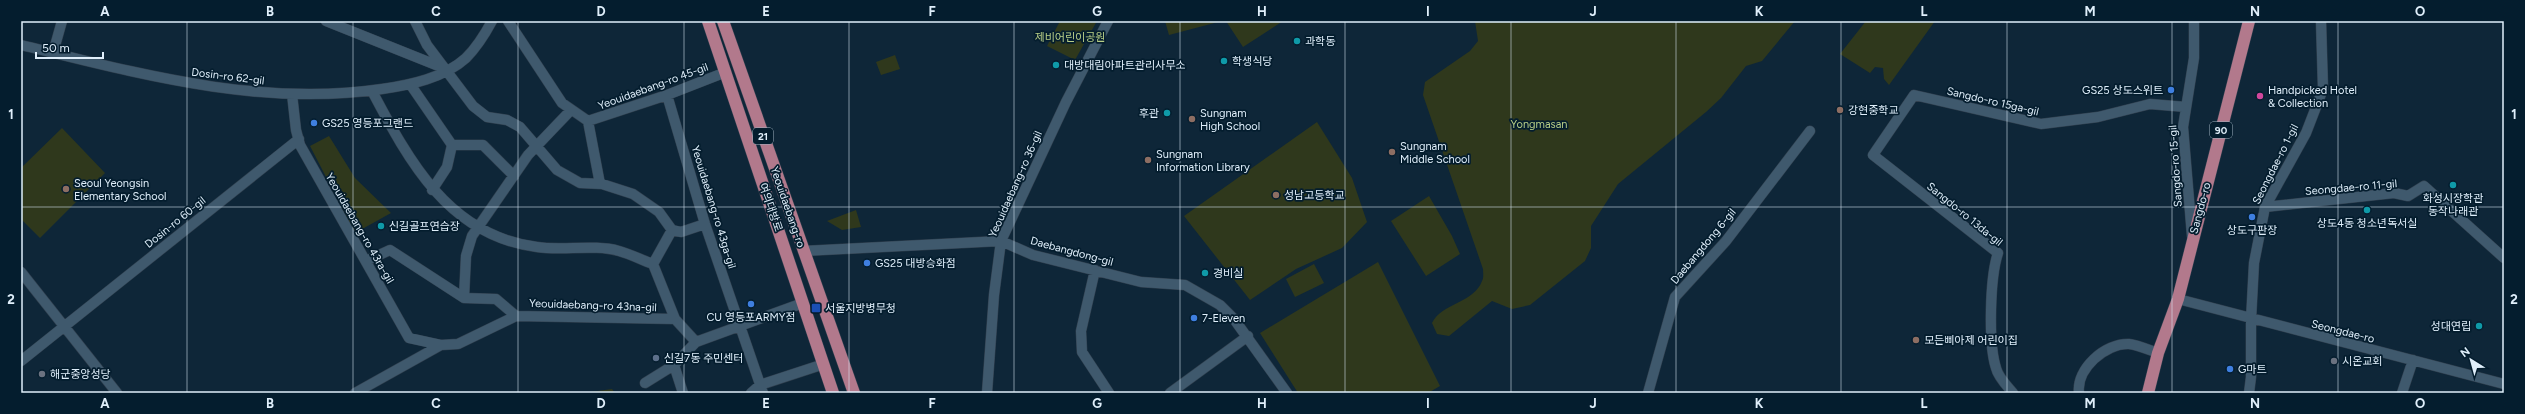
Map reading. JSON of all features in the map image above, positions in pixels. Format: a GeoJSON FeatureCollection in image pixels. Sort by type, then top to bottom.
{"type":"FeatureCollection","features":[{"type":"Feature","properties":{"kind":"main road","name":"여의대방로"},"geometry":{"type":"LineString","coordinates":[[708,21],[833,393]]}},
{"type":"Feature","properties":{"kind":"main road","name":"Yeouidaebang-ro"},"geometry":{"type":"LineString","coordinates":[[724,21],[803,251],[854,393]]}},
{"type":"Feature","properties":{"kind":"main road","name":"Sangdo-ro"},"geometry":{"type":"LineString","coordinates":[[2148,393],[2158,353],[2178,299],[2192,238],[2249,21]]}},
{"type":"Feature","properties":{"kind":"main road"},"geometry":{"type":"LineString","coordinates":[[788,257],[803,251]]}},
{"type":"Feature","properties":{"kind":"main road"},"geometry":{"type":"LineString","coordinates":[[803,302],[819,296]]}},
{"type":"Feature","properties":{"kind":"street"},"geometry":{"type":"LineString","coordinates":[[53,52],[62,21]]}},
{"type":"Feature","properties":{"kind":"street"},"geometry":{"type":"LineString","coordinates":[[326,21],[434,62],[446,70]]}},
{"type":"Feature","properties":{"kind":"street"},"geometry":{"type":"LineString","coordinates":[[415,21],[428,45],[473,106],[487,117],[507,120],[520,127],[557,170],[580,183],[600,184],[633,194],[659,212],[672,230],[681,232],[705,224]]}},
{"type":"Feature","properties":{"kind":"street","name":"Dosin-ro 62-gil"},"geometry":{"type":"LineString","coordinates":[[21,45],[205,87],[292,94],[342,95],[410,84],[446,70],[465,58],[485,35],[492,21]]}},
{"type":"Feature","properties":{"kind":"street","name":"Yeouidaebang-ro 45-gil"},"geometry":{"type":"LineString","coordinates":[[508,21],[562,103],[588,121],[600,184]]}},
{"type":"Feature","properties":{"kind":"street","name":"Yeouidaebang-ro 36-gil"},"geometry":{"type":"LineString","coordinates":[[987,393],[994,295],[1001,241],[1066,102],[1108,21]]}},
{"type":"Feature","properties":{"kind":"street","name":"Sangdo-ro 15-gil"},"geometry":{"type":"LineString","coordinates":[[2192,238],[2182,127],[2194,58],[2194,21]]}},
{"type":"Feature","properties":{"kind":"street","name":"Seongdae-ro 1-gil"},"geometry":{"type":"LineString","coordinates":[[2249,393],[2251,377],[2251,320],[2254,263],[2265,207],[2306,133],[2322,89],[2322,21]]}},
{"type":"Feature","properties":{"kind":"street","name":"Yeouidaebang-ro 45-gil"},"geometry":{"type":"LineString","coordinates":[[588,121],[668,95],[726,72]]}},
{"type":"Feature","properties":{"kind":"street"},"geometry":{"type":"LineString","coordinates":[[410,84],[452,145],[447,167],[432,190]]}},
{"type":"Feature","properties":{"kind":"street"},"geometry":{"type":"LineString","coordinates":[[372,91],[403,149],[432,190],[464,218],[505,240],[530,246],[618,250],[653,264],[675,319],[696,342]]}},
{"type":"Feature","properties":{"kind":"street","name":"Yeouidaebang-ro 43ra-gil"},"geometry":{"type":"LineString","coordinates":[[292,94],[298,139],[409,338],[441,345]]}},
{"type":"Feature","properties":{"kind":"street","name":"Yeouidaebang-ro 43ga-gil"},"geometry":{"type":"LineString","coordinates":[[668,95],[705,224],[762,389]]}},
{"type":"Feature","properties":{"kind":"street","name":"Sangdo-ro 15ga-gil"},"geometry":{"type":"LineString","coordinates":[[1873,155],[1914,95],[2041,124],[2098,117],[2150,104],[2186,107]]}},
{"type":"Feature","properties":{"kind":"street"},"geometry":{"type":"LineString","coordinates":[[464,298],[466,256],[472,236],[536,146],[571,110]]}},
{"type":"Feature","properties":{"kind":"street","name":"Daebangdong 6-gil"},"geometry":{"type":"LineString","coordinates":[[1648,393],[1675,297],[1726,240],[1810,131]]}},
{"type":"Feature","properties":{"kind":"street","name":"Dosin-ro 60-gil"},"geometry":{"type":"LineString","coordinates":[[21,362],[298,139]]}},
{"type":"Feature","properties":{"kind":"street"},"geometry":{"type":"LineString","coordinates":[[452,145],[483,145],[514,176]]}},
{"type":"Feature","properties":{"kind":"street","name":"Sangdo-ro 13da-gil"},"geometry":{"type":"LineString","coordinates":[[1873,155],[1998,253],[1991,320],[1992,351],[1996,369],[2013,393]]}},
{"type":"Feature","properties":{"kind":"street","name":"Seongdae-ro 11-gil"},"geometry":{"type":"LineString","coordinates":[[2265,207],[2400,193],[2408,196],[2424,186],[2504,258]]}},
{"type":"Feature","properties":{"kind":"street"},"geometry":{"type":"LineString","coordinates":[[653,264],[672,230]]}},
{"type":"Feature","properties":{"kind":"street","name":"Daebangdong-gil"},"geometry":{"type":"LineString","coordinates":[[803,251],[1001,241],[1033,255],[1148,283],[1185,285],[1220,305],[1248,336],[1287,393]]}},
{"type":"Feature","properties":{"kind":"street"},"geometry":{"type":"LineString","coordinates":[[366,261],[390,250],[464,298],[496,299],[516,316]]}},
{"type":"Feature","properties":{"kind":"street"},"geometry":{"type":"LineString","coordinates":[[1095,270],[1081,331],[1082,352],[1110,393]]}},
{"type":"Feature","properties":{"kind":"street"},"geometry":{"type":"LineString","coordinates":[[21,272],[66,326],[116,393]]}},
{"type":"Feature","properties":{"kind":"street","name":"Seongdae-ro"},"geometry":{"type":"LineString","coordinates":[[2178,299],[2251,320],[2504,384]]}},
{"type":"Feature","properties":{"kind":"street"},"geometry":{"type":"LineString","coordinates":[[645,382],[674,365],[696,342],[803,302]]}},
{"type":"Feature","properties":{"kind":"street","name":"Yeouidaebang-ro 43na-gil"},"geometry":{"type":"LineString","coordinates":[[355,393],[441,345],[458,344],[516,316],[675,319]]}},
{"type":"Feature","properties":{"kind":"street"},"geometry":{"type":"LineString","coordinates":[[1170,393],[1248,336]]}},
{"type":"Feature","properties":{"kind":"street"},"geometry":{"type":"LineString","coordinates":[[2079,393],[2080,378],[2089,363],[2114,348],[2129,344],[2158,353]]}},
{"type":"Feature","properties":{"kind":"street"},"geometry":{"type":"LineString","coordinates":[[2402,393],[2413,360]]}},
{"type":"Feature","properties":{"kind":"street"},"geometry":{"type":"LineString","coordinates":[[752,393],[824,364]]}},
{"type":"Feature","properties":{"kind":"street"},"geometry":{"type":"LineString","coordinates":[[674,365],[683,393]]}},
{"type":"Feature","properties":{"kind":"green space","name":"제비어린이공원"},"geometry":{"type":"Polygon","coordinates":[[[1060,21],[1097,21],[1075,60],[1047,46],[1060,21]]]}},
{"type":"Feature","properties":{"kind":"green space"},"geometry":{"type":"Polygon","coordinates":[[[1165,21],[1222,21],[1169,35],[1165,21]]]}},
{"type":"Feature","properties":{"kind":"green space"},"geometry":{"type":"Polygon","coordinates":[[[1226,21],[1283,21],[1243,47],[1226,21]]]}},
{"type":"Feature","properties":{"kind":"green space","name":"Yongmasan"},"geometry":{"type":"Polygon","coordinates":[[[1475,21],[1795,21],[1762,61],[1746,66],[1721,98],[1706,112],[1618,184],[1591,226],[1591,248],[1585,261],[1530,305],[1512,309],[1492,301],[1449,336],[1437,334],[1432,323],[1443,311],[1465,299],[1478,288],[1483,278],[1483,269],[1423,95],[1425,82],[1470,51],[1478,41],[1475,21]]]}},
{"type":"Feature","properties":{"kind":"green space"},"geometry":{"type":"Polygon","coordinates":[[[1866,21],[1935,21],[1889,85],[1884,79],[1883,68],[1875,67],[1870,73],[1840,54],[1866,21]]]}},
{"type":"Feature","properties":{"kind":"green space"},"geometry":{"type":"Polygon","coordinates":[[[895,55],[900,69],[881,75],[876,62],[895,55]]]}},
{"type":"Feature","properties":{"kind":"green space"},"geometry":{"type":"Polygon","coordinates":[[[1317,122],[1352,178],[1367,222],[1342,248],[1296,269],[1250,300],[1184,216],[1317,122]]]}},
{"type":"Feature","properties":{"kind":"green space"},"geometry":{"type":"Polygon","coordinates":[[[62,128],[105,173],[40,238],[21,219],[21,168],[62,128]]]}},
{"type":"Feature","properties":{"kind":"green space"},"geometry":{"type":"Polygon","coordinates":[[[329,136],[355,178],[391,213],[355,233],[310,146],[329,136]]]}},
{"type":"Feature","properties":{"kind":"green space"},"geometry":{"type":"Polygon","coordinates":[[[1429,196],[1452,236],[1460,254],[1426,276],[1391,221],[1429,196]]]}},
{"type":"Feature","properties":{"kind":"green space"},"geometry":{"type":"Polygon","coordinates":[[[856,210],[861,227],[842,230],[827,221],[856,210]]]}},
{"type":"Feature","properties":{"kind":"green space"},"geometry":{"type":"Polygon","coordinates":[[[1378,262],[1440,386],[1428,393],[1298,393],[1260,333],[1378,262]]]}},
{"type":"Feature","properties":{"kind":"green space"},"geometry":{"type":"Polygon","coordinates":[[[1314,264],[1324,283],[1295,297],[1286,279],[1314,264]]]}},
{"type":"Feature","properties":{"kind":"green space"},"geometry":{"type":"Polygon","coordinates":[[[612,389],[615,393],[583,393],[612,389]]]}},
{"type":"Feature","properties":{"kind":"place","name":"과학동"},"geometry":{"type":"Point","coordinates":[1297,41]}},
{"type":"Feature","properties":{"kind":"place","name":"학생식당"},"geometry":{"type":"Point","coordinates":[1224,61]}},
{"type":"Feature","properties":{"kind":"place","name":"대방대림아파트관리사무소"},"geometry":{"type":"Point","coordinates":[1056,65]}},
{"type":"Feature","properties":{"kind":"place","name":"GS25 상도스위트"},"geometry":{"type":"Point","coordinates":[2171,90]}},
{"type":"Feature","properties":{"kind":"place","name":"Handpicked Hotel & Collection"},"geometry":{"type":"Point","coordinates":[2260,96]}},
{"type":"Feature","properties":{"kind":"place","name":"강현중학교"},"geometry":{"type":"Point","coordinates":[1840,110]}},
{"type":"Feature","properties":{"kind":"place","name":"후관"},"geometry":{"type":"Point","coordinates":[1167,113]}},
{"type":"Feature","properties":{"kind":"place","name":"Sungnam High School"},"geometry":{"type":"Point","coordinates":[1192,119]}},
{"type":"Feature","properties":{"kind":"place","name":"GS25 영등포그랜드"},"geometry":{"type":"Point","coordinates":[314,123]}},
{"type":"Feature","properties":{"kind":"place","name":"Sungnam Middle School"},"geometry":{"type":"Point","coordinates":[1392,152]}},
{"type":"Feature","properties":{"kind":"place","name":"Sungnam Information Library"},"geometry":{"type":"Point","coordinates":[1148,160]}},
{"type":"Feature","properties":{"kind":"place","name":"화성시장학관 동작나래관"},"geometry":{"type":"Point","coordinates":[2453,185]}},
{"type":"Feature","properties":{"kind":"place","name":"Seoul Yeongsin Elementary School"},"geometry":{"type":"Point","coordinates":[66,189]}},
{"type":"Feature","properties":{"kind":"place","name":"성남고등학교"},"geometry":{"type":"Point","coordinates":[1276,195]}},
{"type":"Feature","properties":{"kind":"place","name":"상도4동 청소년독서실"},"geometry":{"type":"Point","coordinates":[2367,210]}},
{"type":"Feature","properties":{"kind":"place","name":"상도구판장"},"geometry":{"type":"Point","coordinates":[2252,217]}},
{"type":"Feature","properties":{"kind":"place","name":"신길골프연습장"},"geometry":{"type":"Point","coordinates":[381,226]}},
{"type":"Feature","properties":{"kind":"place","name":"GS25 대방승화점"},"geometry":{"type":"Point","coordinates":[867,263]}},
{"type":"Feature","properties":{"kind":"place","name":"경비실"},"geometry":{"type":"Point","coordinates":[1205,273]}},
{"type":"Feature","properties":{"kind":"place","name":"CU 영등포ARMY점"},"geometry":{"type":"Point","coordinates":[751,304]}},
{"type":"Feature","properties":{"kind":"place","name":"서울지방병무청"},"geometry":{"type":"Point","coordinates":[816,308]}},
{"type":"Feature","properties":{"kind":"place","name":"7-Eleven"},"geometry":{"type":"Point","coordinates":[1194,318]}},
{"type":"Feature","properties":{"kind":"place","name":"성대연립"},"geometry":{"type":"Point","coordinates":[2479,326]}},
{"type":"Feature","properties":{"kind":"place","name":"모든삐아제 어린이집"},"geometry":{"type":"Point","coordinates":[1916,340]}},
{"type":"Feature","properties":{"kind":"place","name":"신길7동 주민센터"},"geometry":{"type":"Point","coordinates":[656,358]}},
{"type":"Feature","properties":{"kind":"place","name":"시온교회"},"geometry":{"type":"Point","coordinates":[2334,361]}},
{"type":"Feature","properties":{"kind":"place","name":"G마트"},"geometry":{"type":"Point","coordinates":[2230,369]}},
{"type":"Feature","properties":{"kind":"place","name":"해군중앙성당"},"geometry":{"type":"Point","coordinates":[42,374]}}]}
